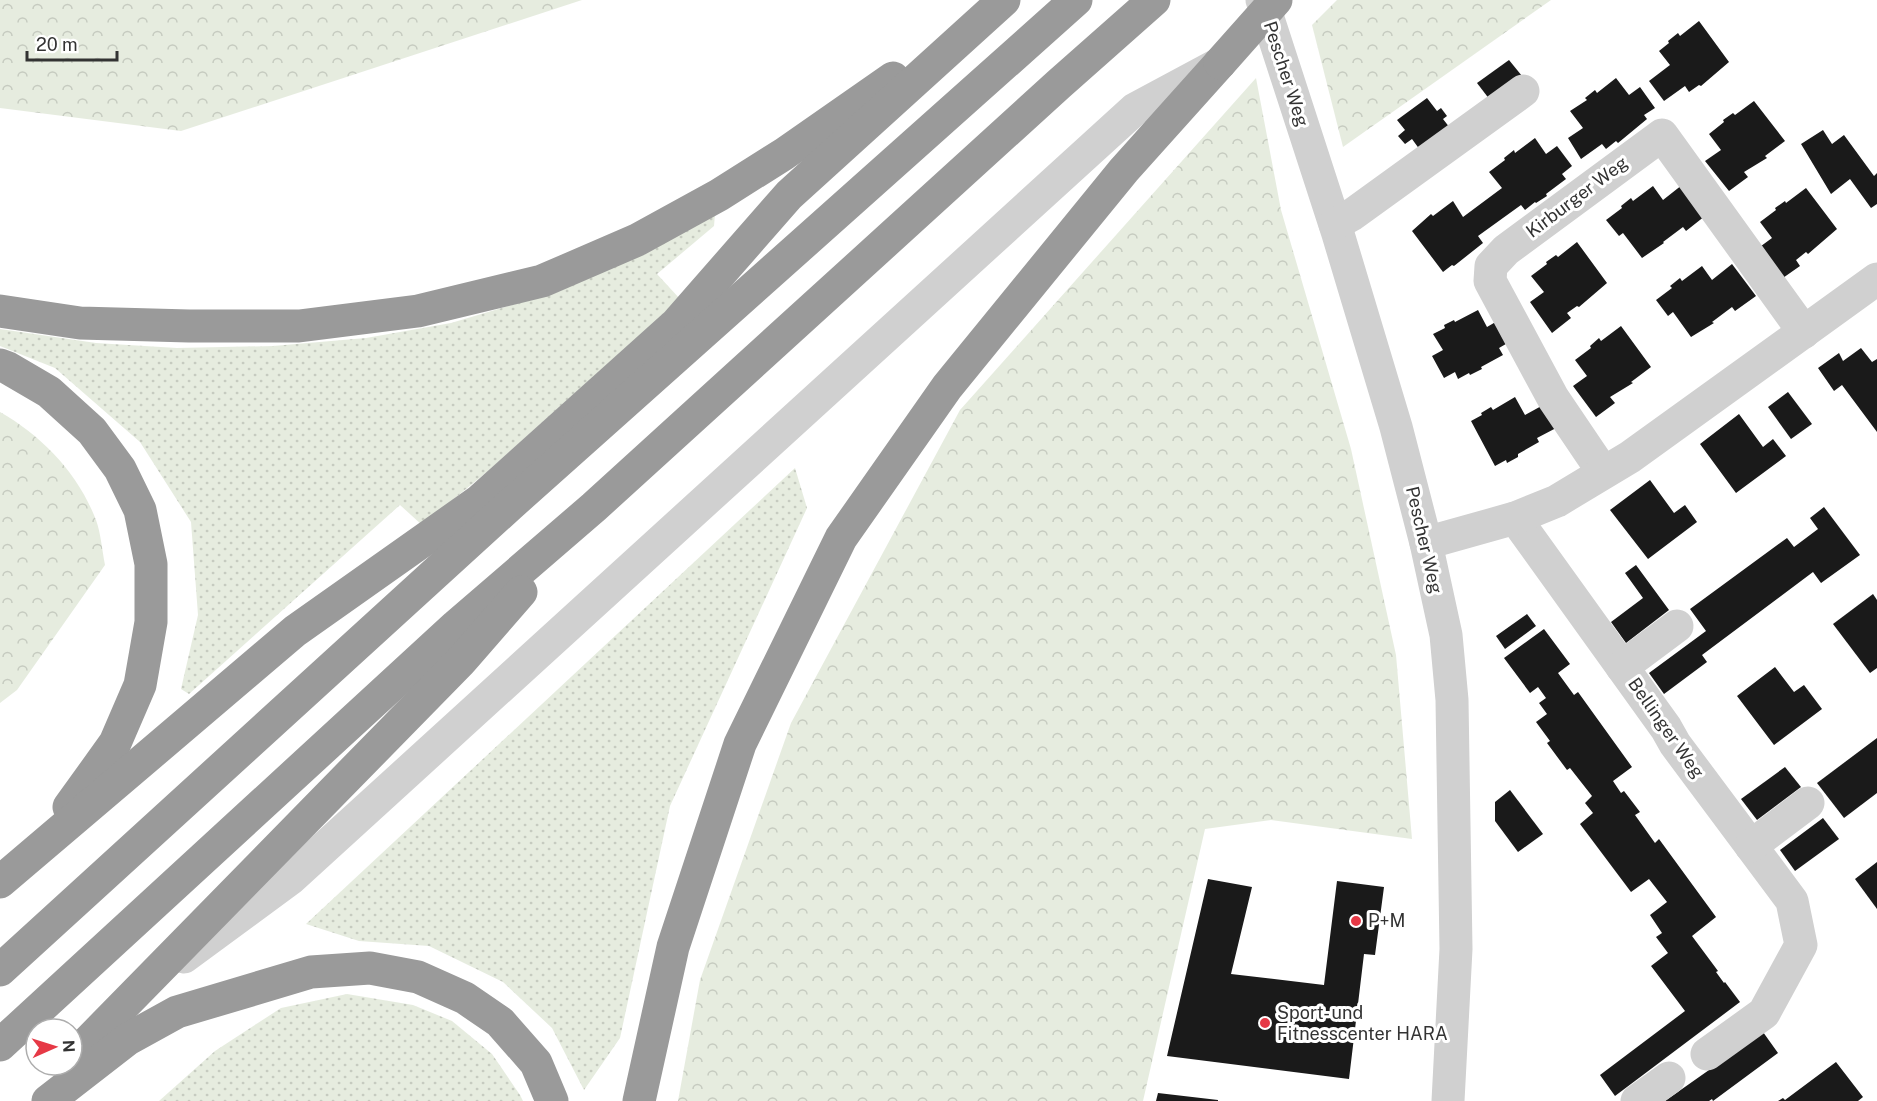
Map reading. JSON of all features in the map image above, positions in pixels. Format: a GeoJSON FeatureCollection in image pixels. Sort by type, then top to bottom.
{"type":"FeatureCollection","features":[{"type":"Feature","properties":{"kind":"highway"},"geometry":{"type":"LineString","coordinates":[[0,970],[501,513],[1076,0]]}},
{"type":"Feature","properties":{"kind":"highway"},"geometry":{"type":"LineString","coordinates":[[0,1045],[456,626],[594,507],[1154,0]]}},
{"type":"Feature","properties":{"kind":"highway"},"geometry":{"type":"LineString","coordinates":[[639,1101],[673,947],[740,744],[841,538],[946,387],[1124,170],[1276,0]]}},
{"type":"Feature","properties":{"kind":"highway"},"geometry":{"type":"LineString","coordinates":[[0,311],[80,323],[299,326],[418,311],[542,281],[637,240],[719,195],[784,154],[994,9]]}},
{"type":"Feature","properties":{"kind":"highway"},"geometry":{"type":"LineString","coordinates":[[0,881],[294,631],[479,501],[676,324],[789,195],[994,9]]}},
{"type":"Feature","properties":{"kind":"highway"},"geometry":{"type":"LineString","coordinates":[[0,365],[49,392],[92,431],[120,469],[140,510],[151,564],[151,622],[140,685],[115,743],[74,801],[0,881]]}},
{"type":"Feature","properties":{"kind":"highway"},"geometry":{"type":"LineString","coordinates":[[84,1046],[461,661],[594,507]]}},
{"type":"Feature","properties":{"kind":"highway"},"geometry":{"type":"LineString","coordinates":[[48,1101],[128,1039],[177,1012],[311,972],[370,968],[418,976],[465,998],[500,1023],[536,1063],[552,1101]]}},
{"type":"Feature","properties":{"kind":"highway"},"geometry":{"type":"LineString","coordinates":[[29,1101],[53,1077]]}},
{"type":"Feature","properties":{"kind":"street","name":"Pescher Weg"},"geometry":{"type":"LineString","coordinates":[[1262,0],[1335,224],[1396,427],[1426,543],[1446,635],[1452,700],[1456,949],[1448,1101]]}},
{"type":"Feature","properties":{"kind":"street"},"geometry":{"type":"LineString","coordinates":[[144,986],[290,879],[1135,109],[1220,63]]}},
{"type":"Feature","properties":{"kind":"street"},"geometry":{"type":"LineString","coordinates":[[1335,224],[1353,214],[1523,91]]}},
{"type":"Feature","properties":{"kind":"street","name":"Kirburger Weg"},"geometry":{"type":"LineString","coordinates":[[1603,472],[1553,398],[1490,281],[1491,266],[1506,250],[1662,135],[1804,332]]}},
{"type":"Feature","properties":{"kind":"street"},"geometry":{"type":"LineString","coordinates":[[1426,543],[1515,518],[1557,501],[1630,457],[1804,332],[1874,287]]}},
{"type":"Feature","properties":{"kind":"street","name":"Bellinger Weg"},"geometry":{"type":"LineString","coordinates":[[1515,518],[1666,728],[1675,744],[1792,901],[1801,945],[1764,1013],[1707,1054]]}},
{"type":"Feature","properties":{"kind":"street"},"geometry":{"type":"LineString","coordinates":[[1622,667],[1677,626]]}},
{"type":"Feature","properties":{"kind":"street"},"geometry":{"type":"LineString","coordinates":[[1751,846],[1808,803]]}},
{"type":"Feature","properties":{"kind":"street"},"geometry":{"type":"LineString","coordinates":[[1637,1101],[1669,1078]]}},
{"type":"Feature","properties":{"kind":"green space"},"geometry":{"type":"Polygon","coordinates":[[[0,0],[582,0],[181,131],[0,108],[0,0]]]}},
{"type":"Feature","properties":{"kind":"green space"},"geometry":{"type":"Polygon","coordinates":[[[1337,0],[1551,0],[1343,147],[1312,25],[1337,0]]]}},
{"type":"Feature","properties":{"kind":"green space"},"geometry":{"type":"Polygon","coordinates":[[[1256,78],[1281,210],[1351,449],[1396,655],[1412,839],[1271,820],[1205,829],[1143,1101],[678,1101],[700,980],[791,723],[960,410],[1256,78]]]}},
{"type":"Feature","properties":{"kind":"green space"},"geometry":{"type":"Polygon","coordinates":[[[715,214],[714,226],[657,274],[680,299],[488,471],[422,525],[400,505],[189,694],[181,689],[198,615],[191,522],[140,442],[55,368],[0,346],[0,329],[96,343],[177,348],[273,346],[366,338],[451,323],[556,292],[715,214]]]}},
{"type":"Feature","properties":{"kind":"green space"},"geometry":{"type":"Polygon","coordinates":[[[0,412],[44,444],[69,472],[96,520],[105,565],[17,690],[0,703],[0,412]]]}},
{"type":"Feature","properties":{"kind":"green space"},"geometry":{"type":"Polygon","coordinates":[[[795,468],[807,508],[670,806],[620,1038],[584,1090],[552,1028],[503,982],[429,946],[359,941],[306,924],[795,468]]]}},
{"type":"Feature","properties":{"kind":"green space"},"geometry":{"type":"Polygon","coordinates":[[[347,994],[413,1005],[452,1021],[492,1054],[523,1101],[159,1101],[215,1051],[281,1008],[347,994]]]}},
{"type":"Feature","properties":{"kind":"building"},"geometry":{"type":"Polygon","coordinates":[[[1699,21],[1729,62],[1701,86],[1689,92],[1685,86],[1664,101],[1649,81],[1670,65],[1659,51],[1678,33],[1680,36],[1699,21]]]}},
{"type":"Feature","properties":{"kind":"building"},"geometry":{"type":"Polygon","coordinates":[[[1509,60],[1522,76],[1490,100],[1477,83],[1509,60]]]}},
{"type":"Feature","properties":{"kind":"building"},"geometry":{"type":"Polygon","coordinates":[[[1616,78],[1629,95],[1640,87],[1655,108],[1644,115],[1647,119],[1618,143],[1616,141],[1606,149],[1602,144],[1581,159],[1568,138],[1583,128],[1570,111],[1587,100],[1585,98],[1595,90],[1597,93],[1616,78]]]}},
{"type":"Feature","properties":{"kind":"building"},"geometry":{"type":"Polygon","coordinates":[[[1427,98],[1437,111],[1441,108],[1447,116],[1443,119],[1450,128],[1420,150],[1412,139],[1405,144],[1398,136],[1405,130],[1397,120],[1427,98]]]}},
{"type":"Feature","properties":{"kind":"building"},"geometry":{"type":"Polygon","coordinates":[[[1754,101],[1785,141],[1765,156],[1767,158],[1744,172],[1748,177],[1729,191],[1705,161],[1721,150],[1709,134],[1724,122],[1723,120],[1733,113],[1735,115],[1754,101]]]}},
{"type":"Feature","properties":{"kind":"building"},"geometry":{"type":"Polygon","coordinates":[[[1823,130],[1832,144],[1844,135],[1874,176],[1877,173],[1877,204],[1871,208],[1850,179],[1831,194],[1801,144],[1823,130]]]}},
{"type":"Feature","properties":{"kind":"building"},"geometry":{"type":"Polygon","coordinates":[[[1535,138],[1546,154],[1557,146],[1572,166],[1562,174],[1566,179],[1546,194],[1547,196],[1525,210],[1521,205],[1478,236],[1483,243],[1443,272],[1412,231],[1431,214],[1433,216],[1453,201],[1463,217],[1502,188],[1489,172],[1514,150],[1515,153],[1535,138]]]}},
{"type":"Feature","properties":{"kind":"building"},"geometry":{"type":"Polygon","coordinates":[[[1682,185],[1705,216],[1686,231],[1683,227],[1642,258],[1623,233],[1619,236],[1606,220],[1631,198],[1633,201],[1653,186],[1663,200],[1682,185]]]}},
{"type":"Feature","properties":{"kind":"building"},"geometry":{"type":"Polygon","coordinates":[[[1806,188],[1837,229],[1808,254],[1806,252],[1796,260],[1800,266],[1780,280],[1757,249],[1772,238],[1760,222],[1776,210],[1775,208],[1806,188]]]}},
{"type":"Feature","properties":{"kind":"building"},"geometry":{"type":"Polygon","coordinates":[[[1577,242],[1607,283],[1579,307],[1567,313],[1571,318],[1552,333],[1530,302],[1544,292],[1531,276],[1547,264],[1546,262],[1556,255],[1558,257],[1577,242]]]}},
{"type":"Feature","properties":{"kind":"building"},"geometry":{"type":"Polygon","coordinates":[[[1732,264],[1756,296],[1735,311],[1732,307],[1712,322],[1714,323],[1691,337],[1673,312],[1668,316],[1656,300],[1672,288],[1670,286],[1680,278],[1682,281],[1702,266],[1712,280],[1732,264]]]}},
{"type":"Feature","properties":{"kind":"building"},"geometry":{"type":"Polygon","coordinates":[[[1478,310],[1487,327],[1499,320],[1511,341],[1499,348],[1503,355],[1481,367],[1482,369],[1458,379],[1455,372],[1444,378],[1432,356],[1443,350],[1433,334],[1445,328],[1444,325],[1478,310]]]}},
{"type":"Feature","properties":{"kind":"building"},"geometry":{"type":"Polygon","coordinates":[[[1621,326],[1651,367],[1631,382],[1633,383],[1610,397],[1615,403],[1596,417],[1573,386],[1587,376],[1575,360],[1591,348],[1590,346],[1599,338],[1601,341],[1621,326]]]}},
{"type":"Feature","properties":{"kind":"building"},"geometry":{"type":"Polygon","coordinates":[[[1861,348],[1872,362],[1877,359],[1877,432],[1842,385],[1834,391],[1818,368],[1839,353],[1843,361],[1861,348]]]}},
{"type":"Feature","properties":{"kind":"building"},"geometry":{"type":"Polygon","coordinates":[[[1788,392],[1812,424],[1791,439],[1768,407],[1788,392]]]}},
{"type":"Feature","properties":{"kind":"building"},"geometry":{"type":"Polygon","coordinates":[[[1515,397],[1525,415],[1545,404],[1558,427],[1537,438],[1539,442],[1518,454],[1518,457],[1495,466],[1471,421],[1491,407],[1493,410],[1515,397]]]}},
{"type":"Feature","properties":{"kind":"building"},"geometry":{"type":"Polygon","coordinates":[[[1739,414],[1763,447],[1773,439],[1786,456],[1736,493],[1700,444],[1739,414]]]}},
{"type":"Feature","properties":{"kind":"building"},"geometry":{"type":"Polygon","coordinates":[[[1650,480],[1674,513],[1685,505],[1697,522],[1648,559],[1610,510],[1650,480]]]}},
{"type":"Feature","properties":{"kind":"building"},"geometry":{"type":"Polygon","coordinates":[[[1824,507],[1860,555],[1821,583],[1813,572],[1702,655],[1707,662],[1664,694],[1649,673],[1706,631],[1690,609],[1787,538],[1794,547],[1818,529],[1810,518],[1824,507]]]}},
{"type":"Feature","properties":{"kind":"building"},"geometry":{"type":"Polygon","coordinates":[[[1636,565],[1669,610],[1626,643],[1611,622],[1643,598],[1625,573],[1636,565]]]}},
{"type":"Feature","properties":{"kind":"building"},"geometry":{"type":"Polygon","coordinates":[[[1873,594],[1877,600],[1877,668],[1870,673],[1833,624],[1873,594]]]}},
{"type":"Feature","properties":{"kind":"building"},"geometry":{"type":"Polygon","coordinates":[[[1527,614],[1536,626],[1505,649],[1496,636],[1527,614]]]}},
{"type":"Feature","properties":{"kind":"building"},"geometry":{"type":"Polygon","coordinates":[[[1544,629],[1570,664],[1558,673],[1574,695],[1578,692],[1632,767],[1613,781],[1621,793],[1624,791],[1640,812],[1635,815],[1655,843],[1659,839],[1716,917],[1692,936],[1740,1002],[1615,1096],[1600,1075],[1685,1011],[1651,966],[1668,953],[1656,937],[1662,933],[1650,915],[1667,902],[1649,879],[1631,892],[1580,824],[1593,813],[1585,803],[1592,796],[1570,768],[1567,770],[1547,743],[1550,741],[1536,722],[1547,714],[1539,703],[1546,698],[1538,687],[1530,693],[1504,658],[1544,629]]]}},
{"type":"Feature","properties":{"kind":"building"},"geometry":{"type":"Polygon","coordinates":[[[1775,667],[1794,692],[1804,685],[1822,709],[1774,745],[1737,696],[1775,667]]]}},
{"type":"Feature","properties":{"kind":"building"},"geometry":{"type":"Polygon","coordinates":[[[1877,738],[1877,793],[1844,818],[1817,783],[1877,738]]]}},
{"type":"Feature","properties":{"kind":"building"},"geometry":{"type":"Polygon","coordinates":[[[1785,767],[1801,787],[1757,820],[1741,799],[1785,767]]]}},
{"type":"Feature","properties":{"kind":"building"},"geometry":{"type":"Polygon","coordinates":[[[1510,790],[1543,834],[1518,852],[1495,821],[1495,802],[1510,790]]]}},
{"type":"Feature","properties":{"kind":"building"},"geometry":{"type":"Polygon","coordinates":[[[1823,818],[1839,839],[1795,871],[1780,850],[1823,818]]]}},
{"type":"Feature","properties":{"kind":"building"},"geometry":{"type":"Polygon","coordinates":[[[1877,862],[1877,909],[1855,879],[1877,862]]]}},
{"type":"Feature","properties":{"kind":"building","name":"Sport- und Fitnesscenter HARA"},"geometry":{"type":"Polygon","coordinates":[[[1208,879],[1252,887],[1231,974],[1324,985],[1337,881],[1384,887],[1375,955],[1364,954],[1349,1079],[1167,1056],[1208,879]]]}},
{"type":"Feature","properties":{"kind":"building"},"geometry":{"type":"Polygon","coordinates":[[[1763,1032],[1778,1053],[1713,1101],[1712,1099],[1709,1101],[1665,1101],[1763,1032]]]}},
{"type":"Feature","properties":{"kind":"building"},"geometry":{"type":"Polygon","coordinates":[[[1836,1062],[1863,1097],[1858,1101],[1778,1101],[1783,1098],[1785,1100],[1836,1062]]]}},
{"type":"Feature","properties":{"kind":"building"},"geometry":{"type":"Polygon","coordinates":[[[1158,1093],[1218,1100],[1218,1101],[1156,1101],[1158,1093]]]}},
{"type":"Feature","properties":{"kind":"place","name":"P+M"},"geometry":{"type":"Point","coordinates":[1356,921]}},
{"type":"Feature","properties":{"kind":"place","name":"Sport- und Fitnesscenter HARA"},"geometry":{"type":"Point","coordinates":[1265,1023]}}]}
